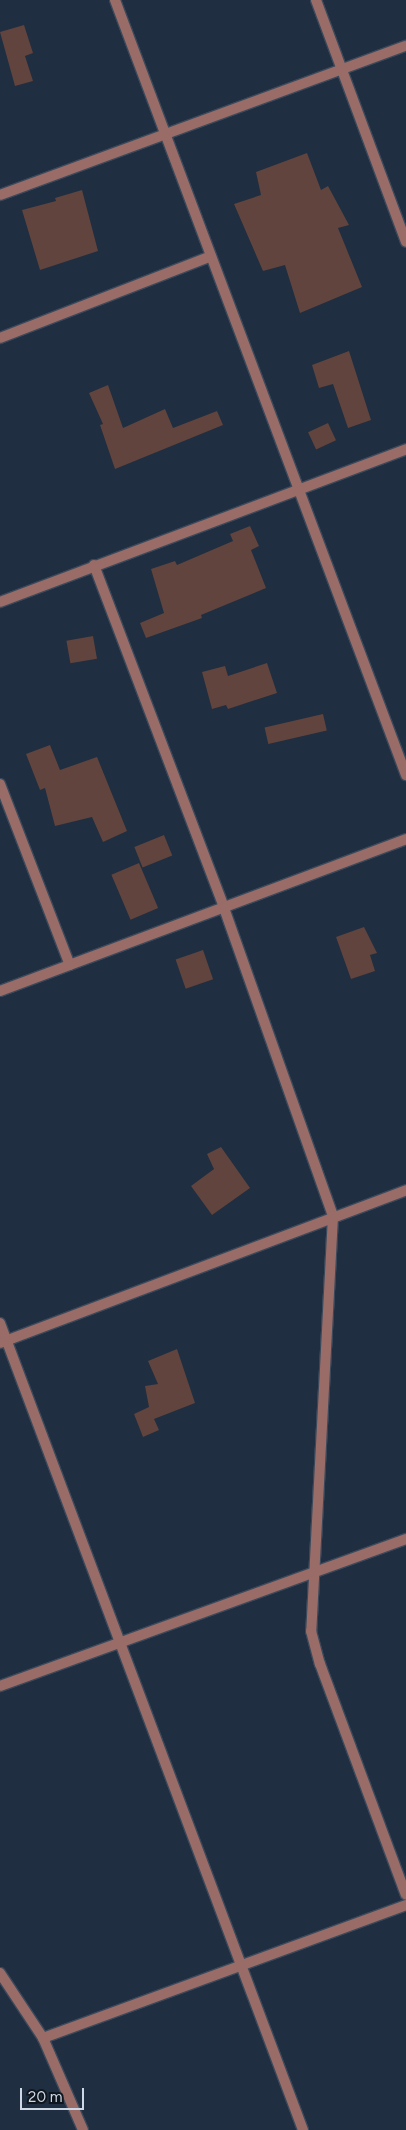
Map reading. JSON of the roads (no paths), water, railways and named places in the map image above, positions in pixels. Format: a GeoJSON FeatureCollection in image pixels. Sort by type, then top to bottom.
{"type":"FeatureCollection","features":[{"type":"Feature","properties":{"kind":"street"},"geometry":{"type":"LineString","coordinates":[[115,0],[406,775]]}},
{"type":"Feature","properties":{"kind":"street"},"geometry":{"type":"LineString","coordinates":[[316,0],[406,242]]}},
{"type":"Feature","properties":{"kind":"street"},"geometry":{"type":"LineString","coordinates":[[0,195],[406,46]]}},
{"type":"Feature","properties":{"kind":"street"},"geometry":{"type":"LineString","coordinates":[[0,338],[211,256]]}},
{"type":"Feature","properties":{"kind":"street"},"geometry":{"type":"LineString","coordinates":[[0,602],[94,565],[299,491],[406,449]]}},
{"type":"Feature","properties":{"kind":"street"},"geometry":{"type":"LineString","coordinates":[[94,565],[224,908],[333,1216],[312,1631],[320,1664],[406,1895]]}},
{"type":"Feature","properties":{"kind":"street"},"geometry":{"type":"LineString","coordinates":[[1,791],[70,965]]}},
{"type":"Feature","properties":{"kind":"street"},"geometry":{"type":"LineString","coordinates":[[0,991],[406,840]]}},
{"type":"Feature","properties":{"kind":"street"},"geometry":{"type":"LineString","coordinates":[[3,1342],[406,1190]]}},
{"type":"Feature","properties":{"kind":"street"},"geometry":{"type":"LineString","coordinates":[[0,1323],[3,1342],[120,1643],[303,2130]]}},
{"type":"Feature","properties":{"kind":"street"},"geometry":{"type":"LineString","coordinates":[[0,1686],[406,1539]]}},
{"type":"Feature","properties":{"kind":"street"},"geometry":{"type":"LineString","coordinates":[[43,2038],[406,1905]]}},
{"type":"Feature","properties":{"kind":"street"},"geometry":{"type":"LineString","coordinates":[[0,1973],[43,2038],[83,2130]]}}]}
